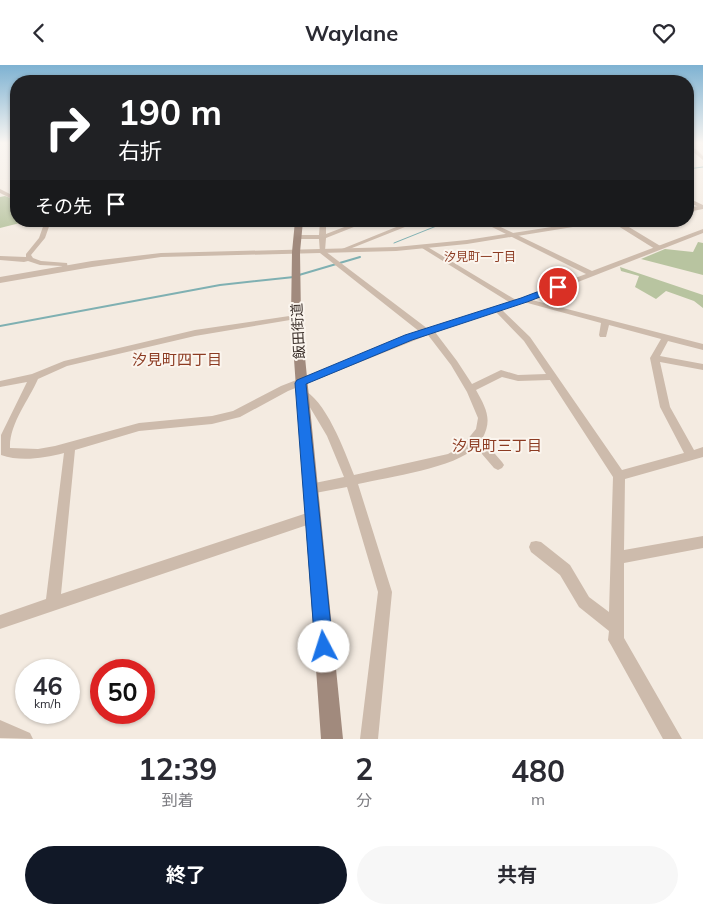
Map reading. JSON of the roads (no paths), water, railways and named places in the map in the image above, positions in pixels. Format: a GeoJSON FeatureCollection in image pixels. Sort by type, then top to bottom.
{"type":"FeatureCollection","features":[{"type":"Feature","properties":{"kind":"main road","name":"飯田街道"},"geometry":{"type":"LineString","coordinates":[[298,227],[296,317],[332,739]]}},
{"type":"Feature","properties":{"kind":"street"},"geometry":{"type":"LineString","coordinates":[[29,258],[28,255],[42,238],[46,227]]}},
{"type":"Feature","properties":{"kind":"street"},"geometry":{"type":"LineString","coordinates":[[322,252],[323,227]]}},
{"type":"Feature","properties":{"kind":"street"},"geometry":{"type":"LineString","coordinates":[[0,279],[131,258],[297,244],[350,227]]}},
{"type":"Feature","properties":{"kind":"street"},"geometry":{"type":"LineString","coordinates":[[340,251],[397,227]]}},
{"type":"Feature","properties":{"kind":"street"},"geometry":{"type":"LineString","coordinates":[[495,227],[592,273]]}},
{"type":"Feature","properties":{"kind":"street"},"geometry":{"type":"LineString","coordinates":[[322,252],[424,247],[569,227]]}},
{"type":"Feature","properties":{"kind":"street"},"geometry":{"type":"LineString","coordinates":[[623,227],[658,247]]}},
{"type":"Feature","properties":{"kind":"street"},"geometry":{"type":"LineString","coordinates":[[34,377],[9,421],[2,448],[5,452],[27,453],[70,446],[139,427],[210,421],[250,409],[287,386],[301,388],[428,332],[524,300],[658,247],[688,239],[694,233],[703,231]]}},
{"type":"Feature","properties":{"kind":"street"},"geometry":{"type":"LineString","coordinates":[[366,241],[368,251]]}},
{"type":"Feature","properties":{"kind":"street"},"geometry":{"type":"LineString","coordinates":[[297,244],[322,252],[442,344],[471,389],[483,416],[484,426],[459,454],[434,463],[310,489]]}},
{"type":"Feature","properties":{"kind":"street"},"geometry":{"type":"LineString","coordinates":[[424,247],[514,303]]}},
{"type":"Feature","properties":{"kind":"street"},"geometry":{"type":"LineString","coordinates":[[0,258],[24,260],[29,258],[40,263],[65,264],[66,269]]}},
{"type":"Feature","properties":{"kind":"street"},"geometry":{"type":"LineString","coordinates":[[524,300],[703,347]]}},
{"type":"Feature","properties":{"kind":"street"},"geometry":{"type":"LineString","coordinates":[[496,309],[527,339],[619,476],[616,640],[673,739]]}},
{"type":"Feature","properties":{"kind":"street"},"geometry":{"type":"LineString","coordinates":[[0,385],[34,377],[64,364],[195,333],[296,317]]}},
{"type":"Feature","properties":{"kind":"street"},"geometry":{"type":"LineString","coordinates":[[602,335],[605,321]]}},
{"type":"Feature","properties":{"kind":"street"},"geometry":{"type":"LineString","coordinates":[[619,476],[697,454],[665,407],[655,358],[666,337]]}},
{"type":"Feature","properties":{"kind":"street"},"geometry":{"type":"LineString","coordinates":[[655,358],[703,367]]}},
{"type":"Feature","properties":{"kind":"street"},"geometry":{"type":"LineString","coordinates":[[471,389],[501,373],[518,378],[553,377]]}},
{"type":"Feature","properties":{"kind":"street"},"geometry":{"type":"LineString","coordinates":[[301,388],[312,401],[332,435],[351,481],[385,592],[369,739]]}},
{"type":"Feature","properties":{"kind":"street"},"geometry":{"type":"LineString","coordinates":[[475,438],[498,465]]}},
{"type":"Feature","properties":{"kind":"street"},"geometry":{"type":"LineString","coordinates":[[53,605],[70,446]]}},
{"type":"Feature","properties":{"kind":"street"},"geometry":{"type":"LineString","coordinates":[[0,622],[313,517]]}},
{"type":"Feature","properties":{"kind":"street"},"geometry":{"type":"LineString","coordinates":[[617,558],[703,542]]}},
{"type":"Feature","properties":{"kind":"street"},"geometry":{"type":"LineString","coordinates":[[536,547],[565,570],[584,602],[617,628]]}},
{"type":"Feature","properties":{"kind":"street"},"geometry":{"type":"LineString","coordinates":[[0,729],[22,739]]}},
{"type":"Feature","properties":{"kind":"waterway"},"geometry":{"type":"LineString","coordinates":[[394,243],[434,227]]}},
{"type":"Feature","properties":{"kind":"waterway"},"geometry":{"type":"LineString","coordinates":[[299,275],[360,257]]}},
{"type":"Feature","properties":{"kind":"waterway"},"geometry":{"type":"LineString","coordinates":[[0,326],[220,285],[294,277]]}},
{"type":"Feature","properties":{"kind":"district","name":"汐見町一丁目"},"geometry":{"type":"Point","coordinates":[480,256]}},
{"type":"Feature","properties":{"kind":"district","name":"汐見町四丁目"},"geometry":{"type":"Point","coordinates":[177,359]}},
{"type":"Feature","properties":{"kind":"district","name":"汐見町三丁目"},"geometry":{"type":"Point","coordinates":[497,445]}}]}
